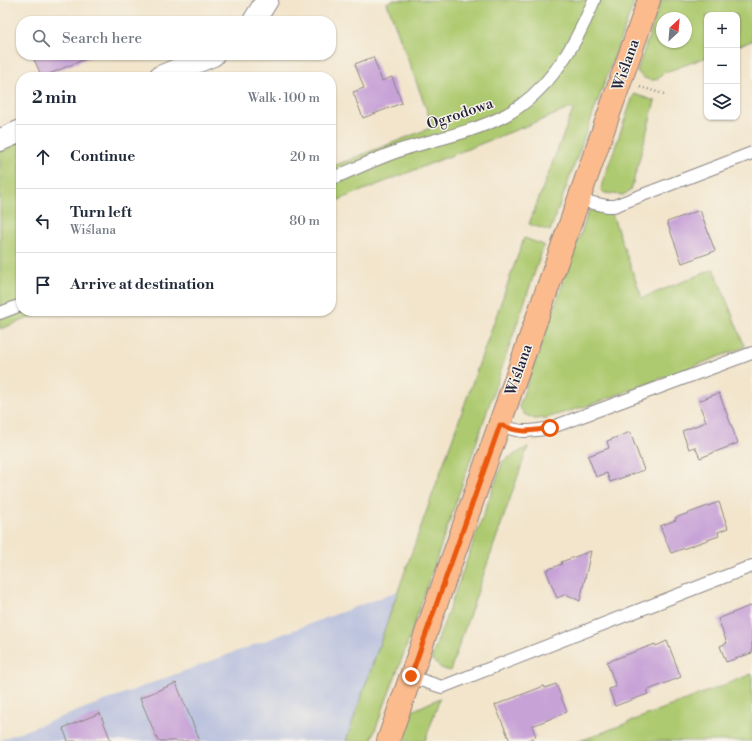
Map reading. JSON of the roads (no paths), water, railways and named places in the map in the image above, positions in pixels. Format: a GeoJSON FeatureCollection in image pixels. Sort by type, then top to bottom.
{"type":"FeatureCollection","features":[{"type":"Feature","properties":{"kind":"main road","name":"Wiślana"},"geometry":{"type":"LineString","coordinates":[[388,741],[649,0]]}},
{"type":"Feature","properties":{"kind":"street"},"geometry":{"type":"LineString","coordinates":[[258,16],[267,0]]}},
{"type":"Feature","properties":{"kind":"street"},"geometry":{"type":"LineString","coordinates":[[172,72],[201,60]]}},
{"type":"Feature","properties":{"kind":"street"},"geometry":{"type":"LineString","coordinates":[[0,140],[16,133]]}},
{"type":"Feature","properties":{"kind":"lane","name":"Ogrodowa"},"geometry":{"type":"LineString","coordinates":[[336,177],[402,150],[480,126],[503,117],[534,94],[549,80],[578,36],[594,0]]}},
{"type":"Feature","properties":{"kind":"lane"},"geometry":{"type":"LineString","coordinates":[[579,200],[614,206],[752,154]]}},
{"type":"Feature","properties":{"kind":"lane"},"geometry":{"type":"LineString","coordinates":[[0,313],[16,307]]}},
{"type":"Feature","properties":{"kind":"lane"},"geometry":{"type":"LineString","coordinates":[[500,425],[517,431],[528,432],[550,428],[752,352]]}},
{"type":"Feature","properties":{"kind":"lane"},"geometry":{"type":"LineString","coordinates":[[411,676],[442,687],[752,566]]}}]}
